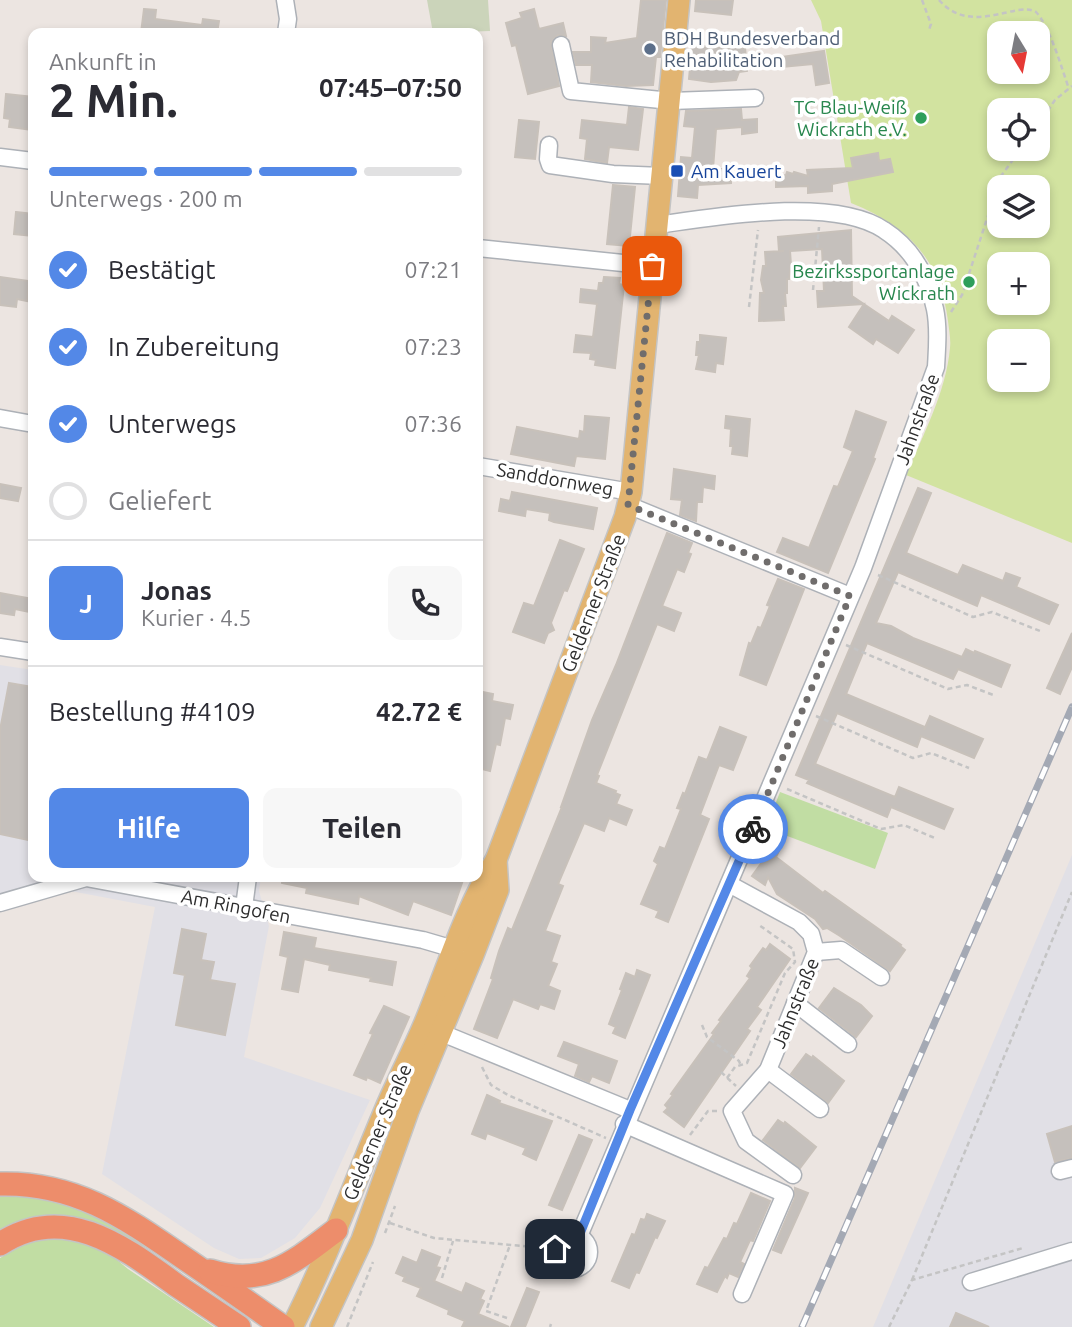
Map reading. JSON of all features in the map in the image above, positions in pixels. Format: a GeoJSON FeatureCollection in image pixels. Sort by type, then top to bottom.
{"type":"FeatureCollection","features":[{"type":"Feature","properties":{"kind":"highway"},"geometry":{"type":"LineString","coordinates":[[0,1184],[55,1189],[82,1197],[124,1217],[282,1327]]}},
{"type":"Feature","properties":{"kind":"highway"},"geometry":{"type":"LineString","coordinates":[[0,1244],[44,1228],[97,1234],[130,1251],[239,1327]]}},
{"type":"Feature","properties":{"kind":"highway"},"geometry":{"type":"LineString","coordinates":[[197,1267],[237,1276],[263,1275],[280,1270],[336,1230]]}},
{"type":"Feature","properties":{"kind":"main road","name":"Gelderner Straße"},"geometry":{"type":"LineString","coordinates":[[483,880],[496,860],[630,498],[679,0]]}},
{"type":"Feature","properties":{"kind":"main road","name":"Gelderner Straße"},"geometry":{"type":"LineString","coordinates":[[321,1327],[362,1240],[408,1111],[431,1029],[463,951],[482,882]]}},
{"type":"Feature","properties":{"kind":"main road","name":"Gelderner Straße"},"geometry":{"type":"LineString","coordinates":[[292,1327],[387,1107],[431,1029]]}},
{"type":"Feature","properties":{"kind":"street"},"geometry":{"type":"LineString","coordinates":[[285,0],[287,28]]}},
{"type":"Feature","properties":{"kind":"street"},"geometry":{"type":"LineString","coordinates":[[561,45],[571,91],[671,101],[755,98]]}},
{"type":"Feature","properties":{"kind":"street"},"geometry":{"type":"LineString","coordinates":[[549,145],[550,165],[613,174],[662,176]]}},
{"type":"Feature","properties":{"kind":"street"},"geometry":{"type":"LineString","coordinates":[[0,157],[28,160]]}},
{"type":"Feature","properties":{"kind":"street","name":"Jahnstraße"},"geometry":{"type":"LineString","coordinates":[[555,1249],[556,1258],[562,1265],[570,1268],[580,1266],[587,1258],[588,1248],[579,1236],[627,1117],[804,711],[863,568],[936,367],[936,311],[929,287],[916,259],[884,229],[859,219],[821,212],[729,215],[657,225]]}},
{"type":"Feature","properties":{"kind":"street"},"geometry":{"type":"LineString","coordinates":[[483,249],[652,266]]}},
{"type":"Feature","properties":{"kind":"street"},"geometry":{"type":"LineString","coordinates":[[0,418],[28,423]]}},
{"type":"Feature","properties":{"kind":"street","name":"Sanddornweg"},"geometry":{"type":"LineString","coordinates":[[483,467],[630,498]]}},
{"type":"Feature","properties":{"kind":"street"},"geometry":{"type":"LineString","coordinates":[[630,498],[850,596]]}},
{"type":"Feature","properties":{"kind":"street"},"geometry":{"type":"LineString","coordinates":[[0,646],[28,651]]}},
{"type":"Feature","properties":{"kind":"street","name":"Am Ringofen"},"geometry":{"type":"LineString","coordinates":[[0,903],[72,882]]}},
{"type":"Feature","properties":{"kind":"street","name":"Am Ringofen"},"geometry":{"type":"LineString","coordinates":[[107,882],[423,940],[463,951]]}},
{"type":"Feature","properties":{"kind":"street"},"geometry":{"type":"LineString","coordinates":[[244,908],[247,882]]}},
{"type":"Feature","properties":{"kind":"street","name":"Jahnstraße"},"geometry":{"type":"LineString","coordinates":[[729,884],[799,922],[811,934],[816,952],[768,1070],[732,1111]]}},
{"type":"Feature","properties":{"kind":"street"},"geometry":{"type":"LineString","coordinates":[[816,952],[841,950],[881,978]]}},
{"type":"Feature","properties":{"kind":"street"},"geometry":{"type":"LineString","coordinates":[[795,1003],[848,1044]]}},
{"type":"Feature","properties":{"kind":"street"},"geometry":{"type":"LineString","coordinates":[[431,1029],[627,1117],[679,1148],[785,1194],[742,1294]]}},
{"type":"Feature","properties":{"kind":"street"},"geometry":{"type":"LineString","coordinates":[[768,1070],[820,1110]]}},
{"type":"Feature","properties":{"kind":"street"},"geometry":{"type":"LineString","coordinates":[[732,1111],[746,1141],[793,1175]]}},
{"type":"Feature","properties":{"kind":"street"},"geometry":{"type":"LineString","coordinates":[[555,1249],[563,1237],[579,1236]]}},
{"type":"Feature","properties":{"kind":"street"},"geometry":{"type":"LineString","coordinates":[[971,1282],[1072,1251]]}},
{"type":"Feature","properties":{"kind":"path"},"geometry":{"type":"LineString","coordinates":[[922,0],[930,24],[929,30]]}},
{"type":"Feature","properties":{"kind":"path"},"geometry":{"type":"LineString","coordinates":[[939,0],[958,13],[969,16],[1015,6],[1027,6],[1035,10],[1070,88],[1050,107]]}},
{"type":"Feature","properties":{"kind":"path"},"geometry":{"type":"LineString","coordinates":[[937,332],[962,295],[1001,176],[1012,161]]}},
{"type":"Feature","properties":{"kind":"path"},"geometry":{"type":"LineString","coordinates":[[813,290],[821,212]]}},
{"type":"Feature","properties":{"kind":"path"},"geometry":{"type":"LineString","coordinates":[[749,307],[758,214]]}},
{"type":"Feature","properties":{"kind":"path"},"geometry":{"type":"LineString","coordinates":[[863,568],[973,617],[992,612],[1040,631]]}},
{"type":"Feature","properties":{"kind":"path"},"geometry":{"type":"LineString","coordinates":[[833,639],[948,689],[967,685],[996,696]]}},
{"type":"Feature","properties":{"kind":"path"},"geometry":{"type":"LineString","coordinates":[[804,711],[914,758],[931,753],[969,768]]}},
{"type":"Feature","properties":{"kind":"path"},"geometry":{"type":"LineString","coordinates":[[773,783],[881,829],[904,825],[937,839]]}},
{"type":"Feature","properties":{"kind":"path"},"geometry":{"type":"LineString","coordinates":[[912,1280],[1072,892]]}},
{"type":"Feature","properties":{"kind":"path"},"geometry":{"type":"LineString","coordinates":[[727,1078],[736,1068],[747,1063],[785,973],[795,962],[793,949],[759,925]]}},
{"type":"Feature","properties":{"kind":"path"},"geometry":{"type":"LineString","coordinates":[[702,1025],[707,1037],[739,1061],[741,1066]]}},
{"type":"Feature","properties":{"kind":"path"},"geometry":{"type":"LineString","coordinates":[[482,1050],[482,1070],[491,1085],[617,1143]]}},
{"type":"Feature","properties":{"kind":"path"},"geometry":{"type":"LineString","coordinates":[[679,1148],[708,1111],[732,1111]]}},
{"type":"Feature","properties":{"kind":"path"},"geometry":{"type":"LineString","coordinates":[[390,1223],[434,1238],[453,1241],[555,1249]]}},
{"type":"Feature","properties":{"kind":"path"},"geometry":{"type":"LineString","coordinates":[[442,1279],[453,1241]]}},
{"type":"Feature","properties":{"kind":"path"},"geometry":{"type":"LineString","coordinates":[[507,1318],[486,1311],[510,1245]]}},
{"type":"Feature","properties":{"kind":"shaded area"},"geometry":{"type":"Polygon","coordinates":[[[0,665],[28,669],[28,882],[260,882],[259,891],[269,926],[244,1057],[370,1100],[320,1208],[295,1238],[261,1258],[239,1259],[214,1248],[102,1174],[155,907],[60,889],[0,908],[0,665]]]}},
{"type":"Feature","properties":{"kind":"shaded area"},"geometry":{"type":"Polygon","coordinates":[[[1072,855],[1072,1327],[873,1327],[1072,855]]]}},
{"type":"Feature","properties":{"kind":"green space"},"geometry":{"type":"Polygon","coordinates":[[[427,0],[488,0],[490,31],[483,31],[483,28],[432,28],[427,0]]]}},
{"type":"Feature","properties":{"kind":"green space","name":"Bezirkssportanlage Wickrath"},"geometry":{"type":"Polygon","coordinates":[[[811,0],[1072,0],[1072,543],[906,475],[933,413],[948,364],[950,345],[944,299],[929,262],[918,247],[889,222],[851,203],[821,21],[811,0]]]}},
{"type":"Feature","properties":{"kind":"green space"},"geometry":{"type":"Polygon","coordinates":[[[780,792],[888,833],[875,869],[766,828],[780,792]]]}},
{"type":"Feature","properties":{"kind":"green space"},"geometry":{"type":"Polygon","coordinates":[[[0,1192],[75,1199],[150,1242],[147,1248],[87,1221],[46,1219],[0,1236],[0,1192]]]}},
{"type":"Feature","properties":{"kind":"green space"},"geometry":{"type":"Polygon","coordinates":[[[56,1237],[100,1246],[128,1269],[214,1327],[0,1327],[0,1258],[27,1243],[56,1237]]]}},
{"type":"Feature","properties":{"kind":"building"},"geometry":{"type":"Polygon","coordinates":[[[641,0],[666,0],[660,57],[656,57],[653,85],[626,86],[591,82],[592,65],[576,65],[573,52],[591,52],[591,37],[606,38],[605,43],[637,38],[641,0]]]}},
{"type":"Feature","properties":{"kind":"building"},"geometry":{"type":"Polygon","coordinates":[[[696,0],[733,0],[731,15],[695,11],[696,0]]]}},
{"type":"Feature","properties":{"kind":"building"},"geometry":{"type":"Polygon","coordinates":[[[144,9],[156,10],[155,19],[202,25],[203,19],[219,21],[218,28],[142,28],[144,9]]]}},
{"type":"Feature","properties":{"kind":"building"},"geometry":{"type":"Polygon","coordinates":[[[534,9],[539,29],[563,23],[566,36],[558,35],[551,42],[559,86],[528,94],[516,45],[512,46],[506,23],[522,18],[520,13],[534,9]]]}},
{"type":"Feature","properties":{"kind":"building"},"geometry":{"type":"Polygon","coordinates":[[[741,43],[742,48],[745,47],[747,71],[739,72],[736,80],[711,82],[689,79],[692,45],[714,47],[741,43]]]}},
{"type":"Feature","properties":{"kind":"building"},"geometry":{"type":"Polygon","coordinates":[[[824,51],[829,83],[816,85],[813,64],[782,67],[781,57],[824,51]]]}},
{"type":"Feature","properties":{"kind":"building"},"geometry":{"type":"Polygon","coordinates":[[[6,94],[28,96],[28,129],[9,127],[10,119],[4,118],[6,94]]]}},
{"type":"Feature","properties":{"kind":"building"},"geometry":{"type":"Polygon","coordinates":[[[629,107],[643,109],[638,150],[609,147],[607,163],[585,159],[587,139],[580,138],[582,120],[627,125],[629,107]]]}},
{"type":"Feature","properties":{"kind":"building"},"geometry":{"type":"Polygon","coordinates":[[[741,109],[742,120],[757,119],[757,132],[742,134],[742,127],[716,129],[713,169],[731,169],[731,183],[698,185],[697,198],[678,196],[681,157],[692,158],[695,127],[684,126],[686,111],[741,109]]]}},
{"type":"Feature","properties":{"kind":"building"},"geometry":{"type":"Polygon","coordinates":[[[519,120],[539,122],[535,159],[515,157],[519,120]]]}},
{"type":"Feature","properties":{"kind":"building"},"geometry":{"type":"Polygon","coordinates":[[[878,153],[879,161],[890,159],[893,172],[832,184],[832,191],[808,193],[808,186],[776,187],[776,176],[786,175],[787,172],[808,176],[807,170],[853,168],[851,158],[878,153]]]}},
{"type":"Feature","properties":{"kind":"building"},"geometry":{"type":"Polygon","coordinates":[[[613,185],[635,187],[629,246],[607,244],[613,185]]]}},
{"type":"Feature","properties":{"kind":"building"},"geometry":{"type":"Polygon","coordinates":[[[16,212],[28,213],[28,235],[14,234],[16,212]]]}},
{"type":"Feature","properties":{"kind":"building"},"geometry":{"type":"Polygon","coordinates":[[[851,230],[852,296],[864,304],[818,307],[817,291],[824,291],[822,249],[790,251],[786,306],[783,306],[784,320],[759,321],[760,293],[764,293],[761,280],[763,266],[766,266],[765,252],[784,251],[779,251],[778,237],[851,230]]]}},
{"type":"Feature","properties":{"kind":"building"},"geometry":{"type":"Polygon","coordinates":[[[0,277],[28,281],[27,301],[17,299],[16,307],[0,305],[0,277]]]}},
{"type":"Feature","properties":{"kind":"building"},"geometry":{"type":"Polygon","coordinates":[[[604,277],[620,278],[619,284],[624,285],[615,368],[595,365],[596,360],[590,359],[591,353],[574,352],[576,335],[593,337],[597,304],[580,302],[581,289],[598,291],[599,283],[603,283],[604,277]]]}},
{"type":"Feature","properties":{"kind":"building"},"geometry":{"type":"Polygon","coordinates":[[[864,304],[889,321],[892,316],[914,330],[898,353],[876,339],[873,344],[849,327],[864,304]]]}},
{"type":"Feature","properties":{"kind":"building"},"geometry":{"type":"Polygon","coordinates":[[[700,335],[726,338],[723,364],[716,363],[715,372],[696,369],[699,355],[696,355],[697,342],[700,342],[700,335]]]}},
{"type":"Feature","properties":{"kind":"building"},"geometry":{"type":"Polygon","coordinates":[[[856,411],[886,422],[873,458],[875,459],[828,573],[777,552],[783,538],[809,548],[834,486],[838,487],[853,451],[844,447],[856,411]]]}},
{"type":"Feature","properties":{"kind":"building"},"geometry":{"type":"Polygon","coordinates":[[[585,416],[609,418],[605,459],[576,456],[574,466],[511,454],[517,427],[579,439],[580,431],[584,432],[585,416]]]}},
{"type":"Feature","properties":{"kind":"building"},"geometry":{"type":"Polygon","coordinates":[[[726,416],[750,419],[747,456],[732,454],[731,429],[725,428],[726,416]]]}},
{"type":"Feature","properties":{"kind":"building"},"geometry":{"type":"Polygon","coordinates":[[[674,469],[715,476],[714,489],[703,487],[702,502],[697,502],[696,521],[680,515],[682,500],[671,499],[674,469]]]}},
{"type":"Feature","properties":{"kind":"building"},"geometry":{"type":"Polygon","coordinates":[[[0,484],[21,488],[18,501],[0,498],[0,484]]]}},
{"type":"Feature","properties":{"kind":"building"},"geometry":{"type":"Polygon","coordinates":[[[918,488],[931,493],[906,553],[958,575],[963,565],[1003,581],[1006,573],[1020,578],[1016,587],[1058,605],[1049,624],[981,595],[977,606],[898,572],[876,623],[891,626],[913,638],[962,657],[966,649],[1010,665],[1001,687],[958,669],[953,679],[867,643],[846,694],[925,727],[924,730],[930,716],[983,739],[974,758],[921,736],[917,747],[837,713],[815,764],[895,797],[899,787],[953,809],[944,829],[891,807],[887,817],[807,783],[809,780],[796,775],[918,488]]]}},
{"type":"Feature","properties":{"kind":"building"},"geometry":{"type":"Polygon","coordinates":[[[512,492],[597,508],[593,529],[554,522],[549,520],[550,513],[526,509],[525,516],[499,511],[501,499],[510,501],[512,492]]]}},
{"type":"Feature","properties":{"kind":"building"},"geometry":{"type":"Polygon","coordinates":[[[667,533],[692,543],[684,572],[677,569],[662,606],[681,613],[674,631],[657,624],[597,775],[599,776],[596,783],[620,795],[616,804],[632,810],[626,825],[609,818],[604,831],[584,823],[558,884],[563,886],[545,931],[560,936],[551,962],[557,964],[548,986],[560,991],[554,1009],[540,1004],[538,1009],[513,999],[497,1038],[474,1029],[493,979],[491,978],[499,951],[508,928],[512,930],[562,807],[592,720],[667,533]]]}},
{"type":"Feature","properties":{"kind":"building"},"geometry":{"type":"Polygon","coordinates":[[[560,540],[584,549],[551,623],[554,630],[548,633],[544,643],[513,632],[524,603],[534,606],[560,540]]]}},
{"type":"Feature","properties":{"kind":"building"},"geometry":{"type":"Polygon","coordinates":[[[778,579],[804,589],[766,685],[740,675],[749,643],[751,644],[758,627],[761,628],[778,579]]]}},
{"type":"Feature","properties":{"kind":"building"},"geometry":{"type":"Polygon","coordinates":[[[0,593],[28,598],[28,612],[15,609],[14,615],[0,613],[0,593]]]}},
{"type":"Feature","properties":{"kind":"building"},"geometry":{"type":"Polygon","coordinates":[[[1072,633],[1072,667],[1060,694],[1047,688],[1072,633]]]}},
{"type":"Feature","properties":{"kind":"building"},"geometry":{"type":"Polygon","coordinates":[[[9,683],[28,686],[28,840],[0,834],[0,730],[9,683]]]}},
{"type":"Feature","properties":{"kind":"building"},"geometry":{"type":"Polygon","coordinates":[[[483,692],[493,694],[492,701],[513,705],[510,719],[505,718],[500,745],[496,744],[490,771],[483,769],[483,692]]]}},
{"type":"Feature","properties":{"kind":"building"},"geometry":{"type":"Polygon","coordinates":[[[720,727],[746,737],[733,770],[719,765],[700,815],[709,819],[668,922],[656,917],[659,911],[641,904],[658,864],[654,861],[660,847],[665,849],[681,809],[677,808],[699,757],[707,760],[720,727]]]}},
{"type":"Feature","properties":{"kind":"building"},"geometry":{"type":"Polygon","coordinates":[[[779,839],[783,842],[776,857],[823,893],[825,891],[901,945],[905,950],[890,971],[840,936],[827,928],[823,929],[815,919],[777,894],[768,877],[765,885],[752,876],[779,839]]]}},
{"type":"Feature","properties":{"kind":"building"},"geometry":{"type":"Polygon","coordinates":[[[462,882],[451,915],[413,901],[408,915],[359,896],[358,904],[306,893],[307,888],[282,883],[462,882]]]}},
{"type":"Feature","properties":{"kind":"building"},"geometry":{"type":"Polygon","coordinates":[[[182,929],[206,934],[201,960],[214,962],[210,980],[235,984],[225,1035],[176,1025],[185,975],[174,973],[182,929]]]}},
{"type":"Feature","properties":{"kind":"building"},"geometry":{"type":"Polygon","coordinates":[[[284,932],[316,938],[314,948],[396,962],[392,985],[329,970],[330,965],[304,959],[298,992],[282,989],[288,957],[280,955],[284,932]]]}},
{"type":"Feature","properties":{"kind":"building"},"geometry":{"type":"Polygon","coordinates":[[[770,944],[790,959],[757,1007],[761,1010],[747,1029],[750,1031],[684,1127],[664,1112],[668,1108],[665,1105],[714,1034],[712,1033],[721,1021],[719,1020],[750,978],[747,976],[752,968],[750,966],[763,948],[766,950],[770,944]]]}},
{"type":"Feature","properties":{"kind":"building"},"geometry":{"type":"Polygon","coordinates":[[[637,970],[650,975],[625,1038],[613,1033],[616,1027],[609,1024],[626,973],[635,977],[637,970]]]}},
{"type":"Feature","properties":{"kind":"building"},"geometry":{"type":"Polygon","coordinates":[[[834,988],[861,1005],[872,1016],[856,1037],[819,1008],[834,988]]]}},
{"type":"Feature","properties":{"kind":"building"},"geometry":{"type":"Polygon","coordinates":[[[384,1006],[409,1017],[380,1083],[354,1075],[384,1006]]]}},
{"type":"Feature","properties":{"kind":"building"},"geometry":{"type":"Polygon","coordinates":[[[564,1042],[617,1061],[609,1083],[592,1076],[589,1082],[575,1076],[579,1064],[558,1056],[564,1042]]]}},
{"type":"Feature","properties":{"kind":"building"},"geometry":{"type":"Polygon","coordinates":[[[806,1054],[812,1058],[813,1056],[844,1081],[828,1103],[791,1074],[806,1054]]]}},
{"type":"Feature","properties":{"kind":"building"},"geometry":{"type":"Polygon","coordinates":[[[487,1095],[500,1101],[499,1103],[552,1121],[536,1160],[523,1154],[526,1148],[487,1133],[485,1139],[472,1134],[487,1095]]]}},
{"type":"Feature","properties":{"kind":"building"},"geometry":{"type":"Polygon","coordinates":[[[778,1120],[784,1124],[785,1122],[816,1147],[800,1168],[763,1140],[778,1120]]]}},
{"type":"Feature","properties":{"kind":"building"},"geometry":{"type":"Polygon","coordinates":[[[1072,1126],[1072,1158],[1055,1162],[1047,1134],[1072,1126]]]}},
{"type":"Feature","properties":{"kind":"building"},"geometry":{"type":"Polygon","coordinates":[[[579,1135],[592,1140],[562,1210],[549,1205],[579,1135]]]}},
{"type":"Feature","properties":{"kind":"building"},"geometry":{"type":"Polygon","coordinates":[[[795,1188],[808,1193],[781,1253],[773,1250],[795,1198],[795,1188]]]}},
{"type":"Feature","properties":{"kind":"building"},"geometry":{"type":"Polygon","coordinates":[[[751,1193],[770,1201],[753,1241],[750,1240],[740,1262],[744,1264],[738,1277],[729,1273],[717,1292],[697,1284],[724,1238],[727,1239],[734,1223],[737,1224],[751,1193]]]}},
{"type":"Feature","properties":{"kind":"building"},"geometry":{"type":"Polygon","coordinates":[[[647,1214],[665,1221],[629,1288],[612,1281],[632,1234],[635,1235],[641,1219],[645,1220],[647,1214]]]}},
{"type":"Feature","properties":{"kind":"building"},"geometry":{"type":"Polygon","coordinates":[[[422,1250],[440,1257],[436,1267],[440,1268],[434,1281],[462,1293],[466,1283],[484,1291],[480,1299],[484,1301],[478,1314],[509,1327],[462,1327],[465,1321],[448,1314],[449,1310],[417,1296],[421,1288],[403,1281],[405,1277],[396,1273],[403,1257],[417,1263],[422,1250]]]}},
{"type":"Feature","properties":{"kind":"building"},"geometry":{"type":"Polygon","coordinates":[[[527,1288],[539,1292],[525,1327],[511,1327],[527,1288]]]}},
{"type":"Feature","properties":{"kind":"building"},"geometry":{"type":"Polygon","coordinates":[[[956,1313],[989,1327],[950,1327],[956,1313]]]}},
{"type":"Feature","properties":{"kind":"railway"},"geometry":{"type":"LineString","coordinates":[[802,1327],[1072,707]]}},
{"type":"Feature","properties":{"kind":"way so far"},"geometry":{"type":"LineString","coordinates":[[652,266],[628,505],[850,596],[753,829]]}},
{"type":"Feature","properties":{"kind":"place","name":"BDH Bundesverband Rehabilitation"},"geometry":{"type":"Point","coordinates":[650,49]}},
{"type":"Feature","properties":{"kind":"place","name":"TC Blau-Weiß Wickrath e.V."},"geometry":{"type":"Point","coordinates":[921,118]}},
{"type":"Feature","properties":{"kind":"place","name":"Am Kauert"},"geometry":{"type":"Point","coordinates":[677,171]}},
{"type":"Feature","properties":{"kind":"place","name":"Bezirkssportanlage Wickrath"},"geometry":{"type":"Point","coordinates":[969,282]}},
{"type":"Feature","properties":{"kind":"route"},"geometry":{"type":"LineString","coordinates":[[555,1249],[563,1237],[579,1236],[630,1110],[753,829]]}}]}
